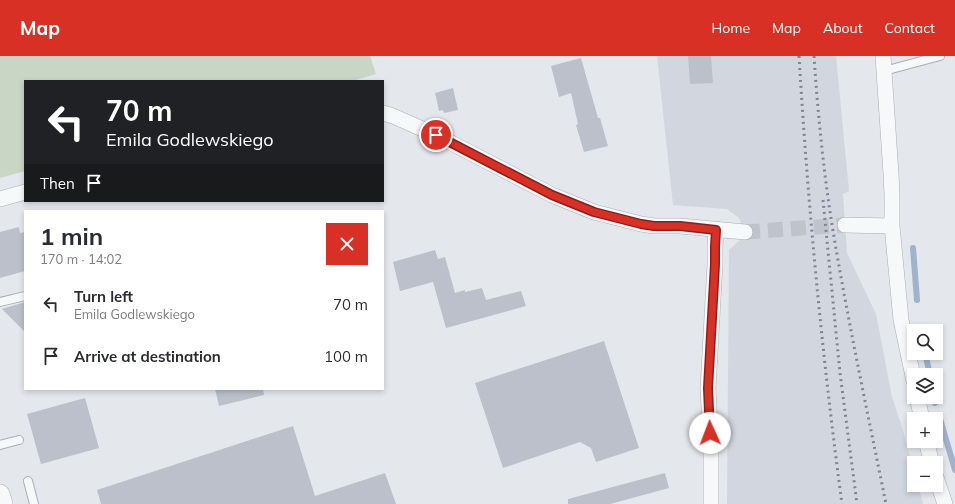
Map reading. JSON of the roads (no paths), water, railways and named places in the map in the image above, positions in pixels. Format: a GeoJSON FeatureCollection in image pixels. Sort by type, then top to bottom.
{"type":"FeatureCollection","features":[{"type":"Feature","properties":{"kind":"street"},"geometry":{"type":"LineString","coordinates":[[883,56],[891,174],[892,226],[901,320],[911,368]]}},
{"type":"Feature","properties":{"kind":"street"},"geometry":{"type":"LineString","coordinates":[[384,114],[393,116],[436,135],[552,195],[594,212],[654,226],[680,226],[745,232]]}},
{"type":"Feature","properties":{"kind":"street"},"geometry":{"type":"LineString","coordinates":[[0,199],[24,192]]}},
{"type":"Feature","properties":{"kind":"street"},"geometry":{"type":"LineString","coordinates":[[845,225],[892,226]]}},
{"type":"Feature","properties":{"kind":"street"},"geometry":{"type":"LineString","coordinates":[[711,504],[711,448],[708,388],[716,230]]}},
{"type":"Feature","properties":{"kind":"street"},"geometry":{"type":"LineString","coordinates":[[941,492],[945,504]]}},
{"type":"Feature","properties":{"kind":"street"},"geometry":{"type":"LineString","coordinates":[[0,494],[3,504]]}},
{"type":"Feature","properties":{"kind":"lane"},"geometry":{"type":"LineString","coordinates":[[884,71],[940,56]]}},
{"type":"Feature","properties":{"kind":"lane"},"geometry":{"type":"LineString","coordinates":[[0,302],[24,296]]}},
{"type":"Feature","properties":{"kind":"lane"},"geometry":{"type":"LineString","coordinates":[[0,445],[19,440]]}},
{"type":"Feature","properties":{"kind":"lane"},"geometry":{"type":"LineString","coordinates":[[28,481],[34,504]]}},
{"type":"Feature","properties":{"kind":"lane"},"geometry":{"type":"LineString","coordinates":[[702,504],[710,488]]}},
{"type":"Feature","properties":{"kind":"waterway"},"geometry":{"type":"LineString","coordinates":[[913,248],[917,300]]}},
{"type":"Feature","properties":{"kind":"waterway"},"geometry":{"type":"LineString","coordinates":[[927,360],[928,368]]}},
{"type":"Feature","properties":{"kind":"waterway"},"geometry":{"type":"LineString","coordinates":[[943,429],[955,470]]}},
{"type":"Feature","properties":{"kind":"tunnel"},"geometry":{"type":"LineString","coordinates":[[745,232],[845,225]]}},
{"type":"Feature","properties":{"kind":"railway"},"geometry":{"type":"LineString","coordinates":[[799,56],[816,280],[842,504]]}},
{"type":"Feature","properties":{"kind":"railway"},"geometry":{"type":"LineString","coordinates":[[814,56],[817,101],[827,192],[834,237],[852,337],[886,504]]}},
{"type":"Feature","properties":{"kind":"railway"},"geometry":{"type":"LineString","coordinates":[[823,200],[840,373],[857,504]]}}]}
